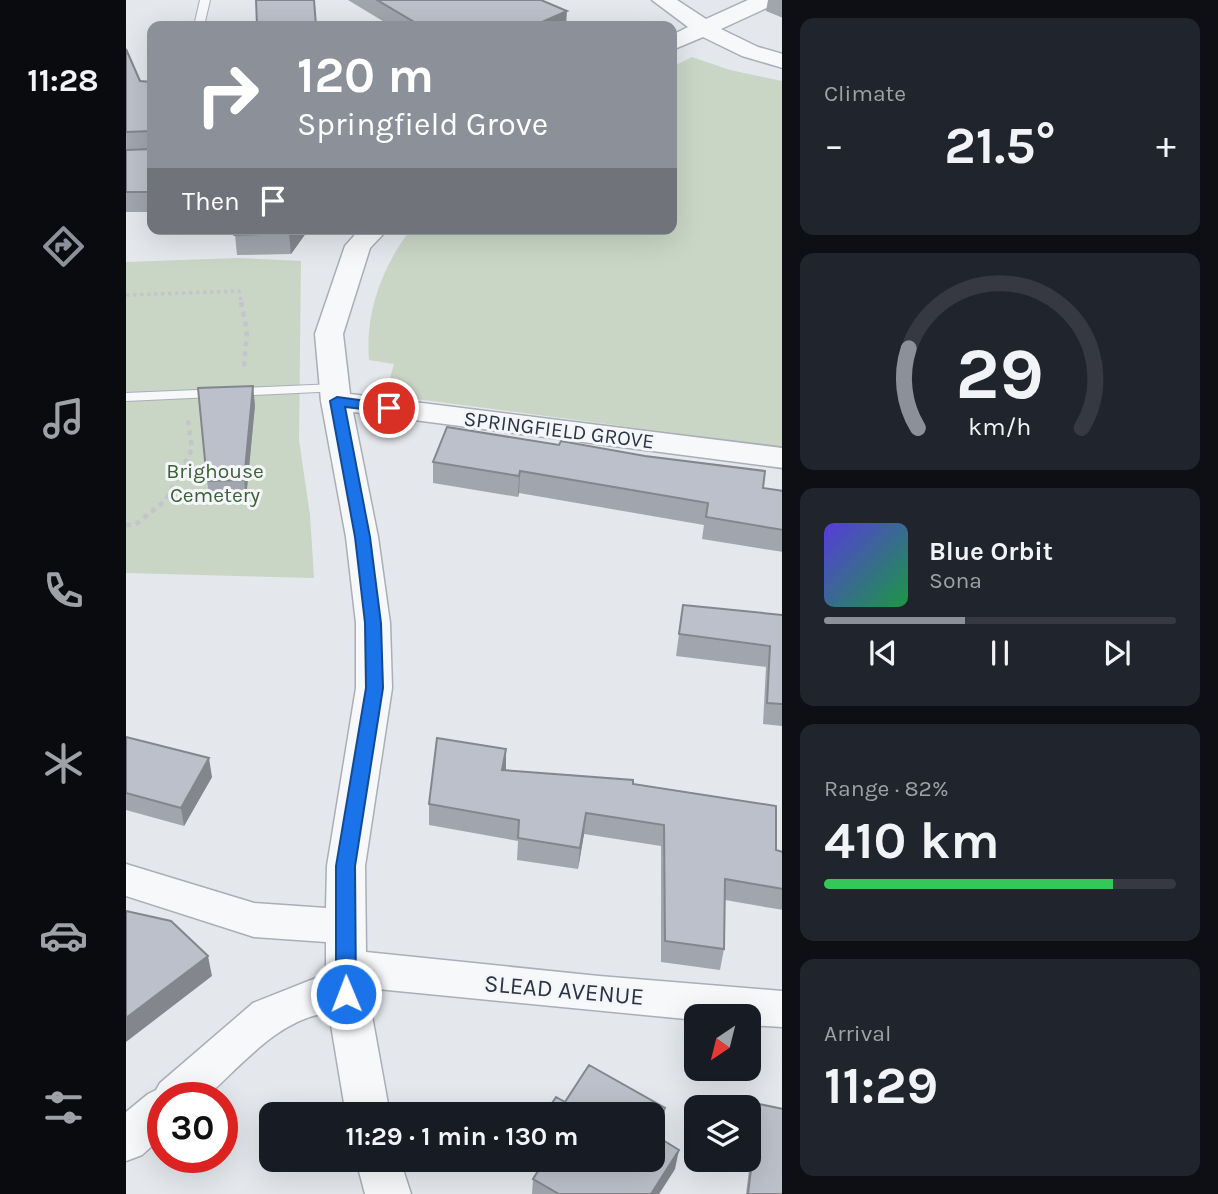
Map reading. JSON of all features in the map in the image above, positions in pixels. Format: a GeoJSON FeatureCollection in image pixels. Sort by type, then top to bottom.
{"type":"FeatureCollection","features":[{"type":"Feature","properties":{"kind":"street"},"geometry":{"type":"LineString","coordinates":[[663,0],[701,28],[764,57],[782,61]]}},
{"type":"Feature","properties":{"kind":"street"},"geometry":{"type":"LineString","coordinates":[[677,40],[765,0]]}},
{"type":"Feature","properties":{"kind":"street"},"geometry":{"type":"LineString","coordinates":[[366,1102],[346,981],[345,926],[346,866],[374,675],[373,623],[362,537],[336,395],[329,334],[358,246],[368,235]]}},
{"type":"Feature","properties":{"kind":"street","name":"SPRINGFIELD GROVE"},"geometry":{"type":"LineString","coordinates":[[336,395],[782,458]]}},
{"type":"Feature","properties":{"kind":"street"},"geometry":{"type":"LineString","coordinates":[[127,881],[254,920],[345,926]]}},
{"type":"Feature","properties":{"kind":"street","name":"SLEAD AVENUE"},"geometry":{"type":"LineString","coordinates":[[192,1082],[268,1016],[346,981],[586,993],[782,1009]]}},
{"type":"Feature","properties":{"kind":"street"},"geometry":{"type":"LineString","coordinates":[[126,1140],[147,1122]]}},
{"type":"Feature","properties":{"kind":"street"},"geometry":{"type":"LineString","coordinates":[[382,1172],[388,1194]]}},
{"type":"Feature","properties":{"kind":"lane"},"geometry":{"type":"LineString","coordinates":[[200,21],[205,0]]}},
{"type":"Feature","properties":{"kind":"lane"},"geometry":{"type":"LineString","coordinates":[[126,397],[243,392],[336,395]]}},
{"type":"Feature","properties":{"kind":"path"},"geometry":{"type":"LineString","coordinates":[[126,295],[239,291],[247,331],[243,392]]}},
{"type":"Feature","properties":{"kind":"path"},"geometry":{"type":"LineString","coordinates":[[126,525],[135,525],[166,500],[192,449],[184,394]]}},
{"type":"Feature","properties":{"kind":"green space"},"geometry":{"type":"Polygon","coordinates":[[[692,57],[730,70],[782,81],[782,447],[393,396],[390,378],[394,364],[369,360],[368,342],[373,307],[384,274],[407,235],[677,235],[677,64],[692,57]]]}},
{"type":"Feature","properties":{"kind":"green space","name":"Brighouse Cemetery"},"geometry":{"type":"Polygon","coordinates":[[[239,258],[301,261],[299,440],[310,515],[314,578],[126,573],[126,262],[239,258]]]}},
{"type":"Feature","properties":{"kind":"building"},"geometry":{"type":"Polygon","coordinates":[[[256,0],[314,0],[316,21],[257,21],[256,0]]]}},
{"type":"Feature","properties":{"kind":"building"},"geometry":{"type":"Polygon","coordinates":[[[377,0],[541,0],[567,11],[544,21],[413,21],[377,0]]]}},
{"type":"Feature","properties":{"kind":"building"},"geometry":{"type":"Polygon","coordinates":[[[126,49],[140,81],[147,82],[147,131],[126,132],[126,49]]]}},
{"type":"Feature","properties":{"kind":"building"},"geometry":{"type":"Polygon","coordinates":[[[147,149],[147,192],[126,192],[126,150],[147,149]]]}},
{"type":"Feature","properties":{"kind":"building"},"geometry":{"type":"Polygon","coordinates":[[[253,386],[244,480],[207,481],[198,388],[253,386]]]}},
{"type":"Feature","properties":{"kind":"building"},"geometry":{"type":"Polygon","coordinates":[[[447,427],[559,445],[561,441],[645,456],[765,471],[763,488],[782,491],[782,530],[706,517],[708,503],[520,471],[519,476],[433,462],[447,427]]]}},
{"type":"Feature","properties":{"kind":"building"},"geometry":{"type":"Polygon","coordinates":[[[683,605],[782,615],[782,704],[767,703],[770,646],[679,634],[683,605]]]}},
{"type":"Feature","properties":{"kind":"building"},"geometry":{"type":"Polygon","coordinates":[[[126,737],[209,758],[181,808],[126,793],[126,737]]]}},
{"type":"Feature","properties":{"kind":"building"},"geometry":{"type":"Polygon","coordinates":[[[437,738],[506,749],[502,770],[633,780],[633,784],[776,806],[776,850],[782,852],[782,889],[725,879],[724,949],[665,941],[664,825],[586,813],[580,848],[518,838],[519,820],[429,804],[437,738]]]}},
{"type":"Feature","properties":{"kind":"building"},"geometry":{"type":"Polygon","coordinates":[[[126,911],[171,921],[208,956],[126,1018],[126,911]]]}},
{"type":"Feature","properties":{"kind":"building"},"geometry":{"type":"Polygon","coordinates":[[[589,1065],[654,1102],[565,1102],[589,1065]]]}},
{"type":"Feature","properties":{"kind":"building"},"geometry":{"type":"Polygon","coordinates":[[[556,1097],[565,1102],[553,1102],[556,1097]]]}},
{"type":"Feature","properties":{"kind":"building"},"geometry":{"type":"Polygon","coordinates":[[[761,1104],[782,1109],[782,1194],[748,1194],[751,1172],[761,1172],[761,1104]]]}},
{"type":"Feature","properties":{"kind":"building"},"geometry":{"type":"Polygon","coordinates":[[[665,1141],[679,1150],[665,1172],[665,1141]]]}},
{"type":"Feature","properties":{"kind":"building"},"geometry":{"type":"Polygon","coordinates":[[[537,1172],[665,1172],[651,1194],[559,1194],[533,1179],[537,1172]]]}},
{"type":"Feature","properties":{"kind":"route"},"geometry":{"type":"LineString","coordinates":[[346,994],[346,866],[374,688],[373,623],[362,537],[337,401],[389,408]]}}]}
